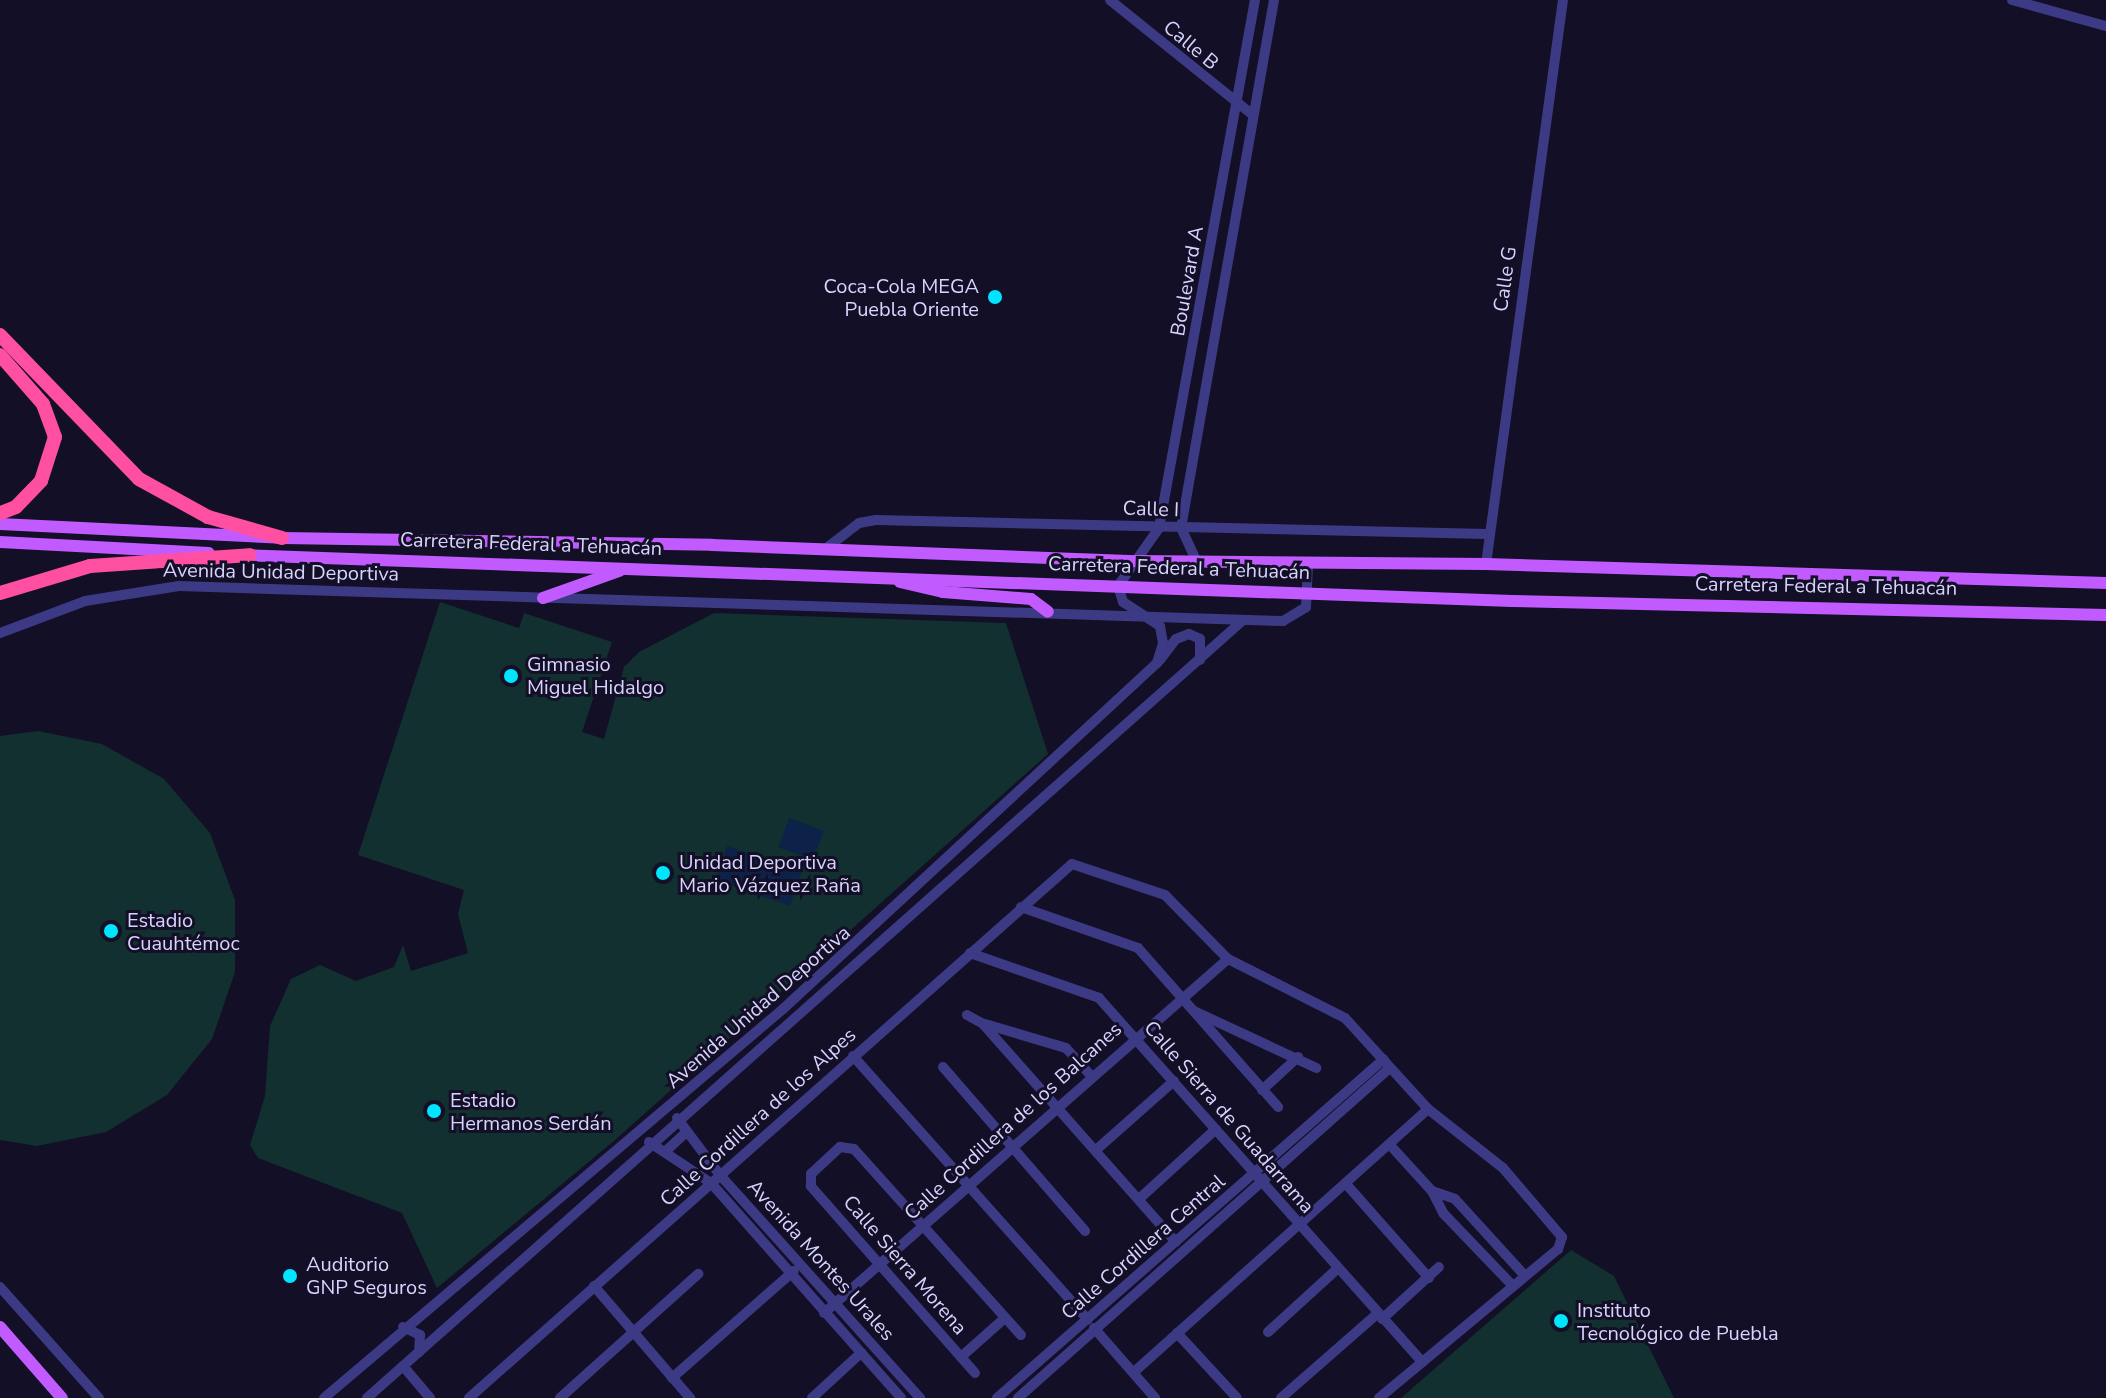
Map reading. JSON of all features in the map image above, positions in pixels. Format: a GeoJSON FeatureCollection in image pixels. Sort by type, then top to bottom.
{"type":"FeatureCollection","features":[{"type":"Feature","properties":{"kind":"highway"},"geometry":{"type":"LineString","coordinates":[[0,335],[148,485],[208,517],[282,538]]}},
{"type":"Feature","properties":{"kind":"highway"},"geometry":{"type":"LineString","coordinates":[[0,355],[43,404],[55,437],[41,481],[16,507],[0,513]]}},
{"type":"Feature","properties":{"kind":"highway"},"geometry":{"type":"LineString","coordinates":[[0,593],[90,566],[250,555]]}},
{"type":"Feature","properties":{"kind":"main road","name":"Carretera Federal a Tehuacán"},"geometry":{"type":"LineString","coordinates":[[0,524],[282,538],[824,550],[1136,561],[1486,564],[2106,583]]}},
{"type":"Feature","properties":{"kind":"main road","name":"Carretera Federal a Tehuacán"},"geometry":{"type":"LineString","coordinates":[[0,542],[250,555],[1309,593],[2106,615]]}},
{"type":"Feature","properties":{"kind":"main road"},"geometry":{"type":"LineString","coordinates":[[543,598],[628,567]]}},
{"type":"Feature","properties":{"kind":"main road"},"geometry":{"type":"LineString","coordinates":[[873,575],[943,592],[1031,599],[1048,612]]}},
{"type":"Feature","properties":{"kind":"main road"},"geometry":{"type":"LineString","coordinates":[[0,1327],[62,1398]]}},
{"type":"Feature","properties":{"kind":"street","name":"Calle B"},"geometry":{"type":"LineString","coordinates":[[1110,0],[1235,104],[1252,114]]}},
{"type":"Feature","properties":{"kind":"street","name":"Boulevard A"},"geometry":{"type":"LineString","coordinates":[[1136,561],[1159,528],[1255,0]]}},
{"type":"Feature","properties":{"kind":"street","name":"Boulevard A"},"geometry":{"type":"LineString","coordinates":[[1181,528],[1274,0]]}},
{"type":"Feature","properties":{"kind":"street","name":"Calle G"},"geometry":{"type":"LineString","coordinates":[[1486,564],[1487,534],[1563,0]]}},
{"type":"Feature","properties":{"kind":"street"},"geometry":{"type":"LineString","coordinates":[[2012,0],[2106,26]]}},
{"type":"Feature","properties":{"kind":"street"},"geometry":{"type":"LineString","coordinates":[[1197,328],[1214,332]]}},
{"type":"Feature","properties":{"kind":"street","name":"Calle I"},"geometry":{"type":"LineString","coordinates":[[824,550],[859,523],[876,520],[1487,534]]}},
{"type":"Feature","properties":{"kind":"street"},"geometry":{"type":"LineString","coordinates":[[1181,528],[1197,562]]}},
{"type":"Feature","properties":{"kind":"street"},"geometry":{"type":"LineString","coordinates":[[1136,561],[1118,586],[1123,602],[1160,626],[1163,643],[1157,663]]}},
{"type":"Feature","properties":{"kind":"street"},"geometry":{"type":"LineString","coordinates":[[1308,564],[1309,593]]}},
{"type":"Feature","properties":{"kind":"street","name":"Avenida Unidad Deportiva"},"geometry":{"type":"LineString","coordinates":[[2,632],[85,601],[179,586],[1145,614],[1241,622],[1297,616],[1309,593]]}},
{"type":"Feature","properties":{"kind":"street","name":"Avenida Unidad Deportiva"},"geometry":{"type":"LineString","coordinates":[[367,1398],[1241,622]]}},
{"type":"Feature","properties":{"kind":"street","name":"Avenida Unidad Deportiva"},"geometry":{"type":"LineString","coordinates":[[324,1398],[403,1327],[635,1139],[938,871],[1157,663],[1176,639],[1189,634],[1200,639],[1200,660]]}},
{"type":"Feature","properties":{"kind":"street","name":"Calle Cordillera de los Alpes"},"geometry":{"type":"LineString","coordinates":[[469,1398],[1072,864],[1165,895],[1228,959]]}},
{"type":"Feature","properties":{"kind":"street"},"geometry":{"type":"LineString","coordinates":[[938,871],[946,882]]}},
{"type":"Feature","properties":{"kind":"street"},"geometry":{"type":"LineString","coordinates":[[912,893],[921,905]]}},
{"type":"Feature","properties":{"kind":"street"},"geometry":{"type":"LineString","coordinates":[[1021,907],[1138,948],[1188,1009],[1278,1107]]}},
{"type":"Feature","properties":{"kind":"street"},"geometry":{"type":"LineString","coordinates":[[883,919],[892,930]]}},
{"type":"Feature","properties":{"kind":"street","name":"Calle Sierra de Guadarrama"},"geometry":{"type":"LineString","coordinates":[[970,953],[1089,992],[1135,1037],[1422,1362]]}},
{"type":"Feature","properties":{"kind":"street"},"geometry":{"type":"LineString","coordinates":[[1228,959],[1345,1018],[1428,1109],[1503,1168],[1563,1241],[1379,1398]]}},
{"type":"Feature","properties":{"kind":"street","name":"Calle Cordillera de los Balcanes"},"geometry":{"type":"LineString","coordinates":[[824,1313],[1090,1075],[1228,959]]}},
{"type":"Feature","properties":{"kind":"street"},"geometry":{"type":"LineString","coordinates":[[1188,1009],[1298,1057],[1316,1068]]}},
{"type":"Feature","properties":{"kind":"street"},"geometry":{"type":"LineString","coordinates":[[967,1015],[983,1024],[1066,1048],[1090,1075]]}},
{"type":"Feature","properties":{"kind":"street"},"geometry":{"type":"LineString","coordinates":[[983,1024],[1176,1242]]}},
{"type":"Feature","properties":{"kind":"street"},"geometry":{"type":"LineString","coordinates":[[853,1056],[1155,1398]]}},
{"type":"Feature","properties":{"kind":"street"},"geometry":{"type":"LineString","coordinates":[[1262,1090],[1298,1057]]}},
{"type":"Feature","properties":{"kind":"street","name":"Calle Cordillera Central"},"geometry":{"type":"LineString","coordinates":[[997,1398],[1091,1324],[1387,1064]]}},
{"type":"Feature","properties":{"kind":"street"},"geometry":{"type":"LineString","coordinates":[[943,1067],[1085,1231]]}},
{"type":"Feature","properties":{"kind":"street"},"geometry":{"type":"LineString","coordinates":[[1096,1150],[1174,1081]]}},
{"type":"Feature","properties":{"kind":"street","name":"Avenida Montes Urales"},"geometry":{"type":"LineString","coordinates":[[673,1105],[684,1134],[920,1398]]}},
{"type":"Feature","properties":{"kind":"street"},"geometry":{"type":"LineString","coordinates":[[1134,1372],[1347,1185],[1428,1109]]}},
{"type":"Feature","properties":{"kind":"street"},"geometry":{"type":"LineString","coordinates":[[1139,1199],[1216,1129]]}},
{"type":"Feature","properties":{"kind":"street"},"geometry":{"type":"LineString","coordinates":[[667,1150],[684,1134]]}},
{"type":"Feature","properties":{"kind":"street","name":"Avenida Montes Urales"},"geometry":{"type":"LineString","coordinates":[[635,1139],[667,1150],[711,1183],[901,1398]]}},
{"type":"Feature","properties":{"kind":"street","name":"Calle Sierra Morena"},"geometry":{"type":"LineString","coordinates":[[925,1225],[847,1144],[808,1180],[975,1373]]}},
{"type":"Feature","properties":{"kind":"street"},"geometry":{"type":"LineString","coordinates":[[1390,1145],[1432,1191],[1443,1213],[1513,1286]]}},
{"type":"Feature","properties":{"kind":"street","name":"Calle Cordillera Central"},"geometry":{"type":"LineString","coordinates":[[1018,1398],[1176,1242],[1259,1178]]}},
{"type":"Feature","properties":{"kind":"street"},"geometry":{"type":"LineString","coordinates":[[1347,1185],[1429,1278]]}},
{"type":"Feature","properties":{"kind":"street"},"geometry":{"type":"LineString","coordinates":[[1432,1191],[1455,1199],[1525,1276]]}},
{"type":"Feature","properties":{"kind":"street"},"geometry":{"type":"LineString","coordinates":[[925,1225],[1021,1335]]}},
{"type":"Feature","properties":{"kind":"street"},"geometry":{"type":"LineString","coordinates":[[672,1378],[800,1265]]}},
{"type":"Feature","properties":{"kind":"street"},"geometry":{"type":"LineString","coordinates":[[1281,1398],[1439,1267]]}},
{"type":"Feature","properties":{"kind":"street"},"geometry":{"type":"LineString","coordinates":[[1268,1332],[1338,1268]]}},
{"type":"Feature","properties":{"kind":"street"},"geometry":{"type":"LineString","coordinates":[[560,1398],[698,1274]]}},
{"type":"Feature","properties":{"kind":"street"},"geometry":{"type":"LineString","coordinates":[[594,1286],[690,1398]]}},
{"type":"Feature","properties":{"kind":"street"},"geometry":{"type":"LineString","coordinates":[[0,1287],[99,1398]]}},
{"type":"Feature","properties":{"kind":"street"},"geometry":{"type":"LineString","coordinates":[[961,1357],[1005,1318]]}},
{"type":"Feature","properties":{"kind":"street"},"geometry":{"type":"LineString","coordinates":[[403,1327],[420,1335],[418,1354]]}},
{"type":"Feature","properties":{"kind":"street"},"geometry":{"type":"LineString","coordinates":[[1177,1333],[1237,1398]]}},
{"type":"Feature","properties":{"kind":"street"},"geometry":{"type":"LineString","coordinates":[[812,1398],[861,1353]]}},
{"type":"Feature","properties":{"kind":"street"},"geometry":{"type":"LineString","coordinates":[[403,1366],[430,1398]]}},
{"type":"Feature","properties":{"kind":"green space","name":"Unidad Deportiva Mario Vázquez Raña"},"geometry":{"type":"Polygon","coordinates":[[[440,602],[519,628],[524,613],[612,642],[582,732],[604,739],[624,667],[639,652],[714,613],[1006,623],[1048,754],[615,1140],[437,1288],[402,1213],[258,1158],[250,1145],[265,1096],[270,1026],[291,979],[320,965],[356,981],[394,967],[403,945],[411,971],[468,953],[458,914],[464,890],[358,855],[440,602]]]}},
{"type":"Feature","properties":{"kind":"green space","name":"Estadio Cuauhtémoc"},"geometry":{"type":"Polygon","coordinates":[[[38,731],[102,744],[164,779],[210,833],[235,900],[235,972],[212,1039],[167,1095],[106,1132],[37,1146],[0,1140],[0,736],[38,731]]]}},
{"type":"Feature","properties":{"kind":"green space","name":"Instituto Tecnológico de Puebla"},"geometry":{"type":"Polygon","coordinates":[[[1571,1250],[1614,1276],[1674,1398],[1401,1398],[1571,1250]]]}},
{"type":"Feature","properties":{"kind":"water"},"geometry":{"type":"Polygon","coordinates":[[[789,818],[824,831],[813,860],[778,847],[789,818]]]}},
{"type":"Feature","properties":{"kind":"water"},"geometry":{"type":"Polygon","coordinates":[[[727,846],[802,872],[790,906],[715,880],[727,846]]]}},
{"type":"Feature","properties":{"kind":"place","name":"Coca-Cola MEGA Puebla Oriente"},"geometry":{"type":"Point","coordinates":[995,297]}},
{"type":"Feature","properties":{"kind":"place","name":"Gimnasio Miguel Hidalgo"},"geometry":{"type":"Point","coordinates":[511,676]}},
{"type":"Feature","properties":{"kind":"place","name":"Unidad Deportiva Mario Vázquez Raña"},"geometry":{"type":"Point","coordinates":[663,873]}},
{"type":"Feature","properties":{"kind":"place","name":"Estadio Cuauhtémoc"},"geometry":{"type":"Point","coordinates":[111,931]}},
{"type":"Feature","properties":{"kind":"place","name":"Estadio Hermanos Serdán"},"geometry":{"type":"Point","coordinates":[434,1111]}},
{"type":"Feature","properties":{"kind":"place","name":"Auditorio GNP Seguros"},"geometry":{"type":"Point","coordinates":[290,1276]}},
{"type":"Feature","properties":{"kind":"place","name":"Instituto Tecnológico de Puebla"},"geometry":{"type":"Point","coordinates":[1561,1321]}}]}
